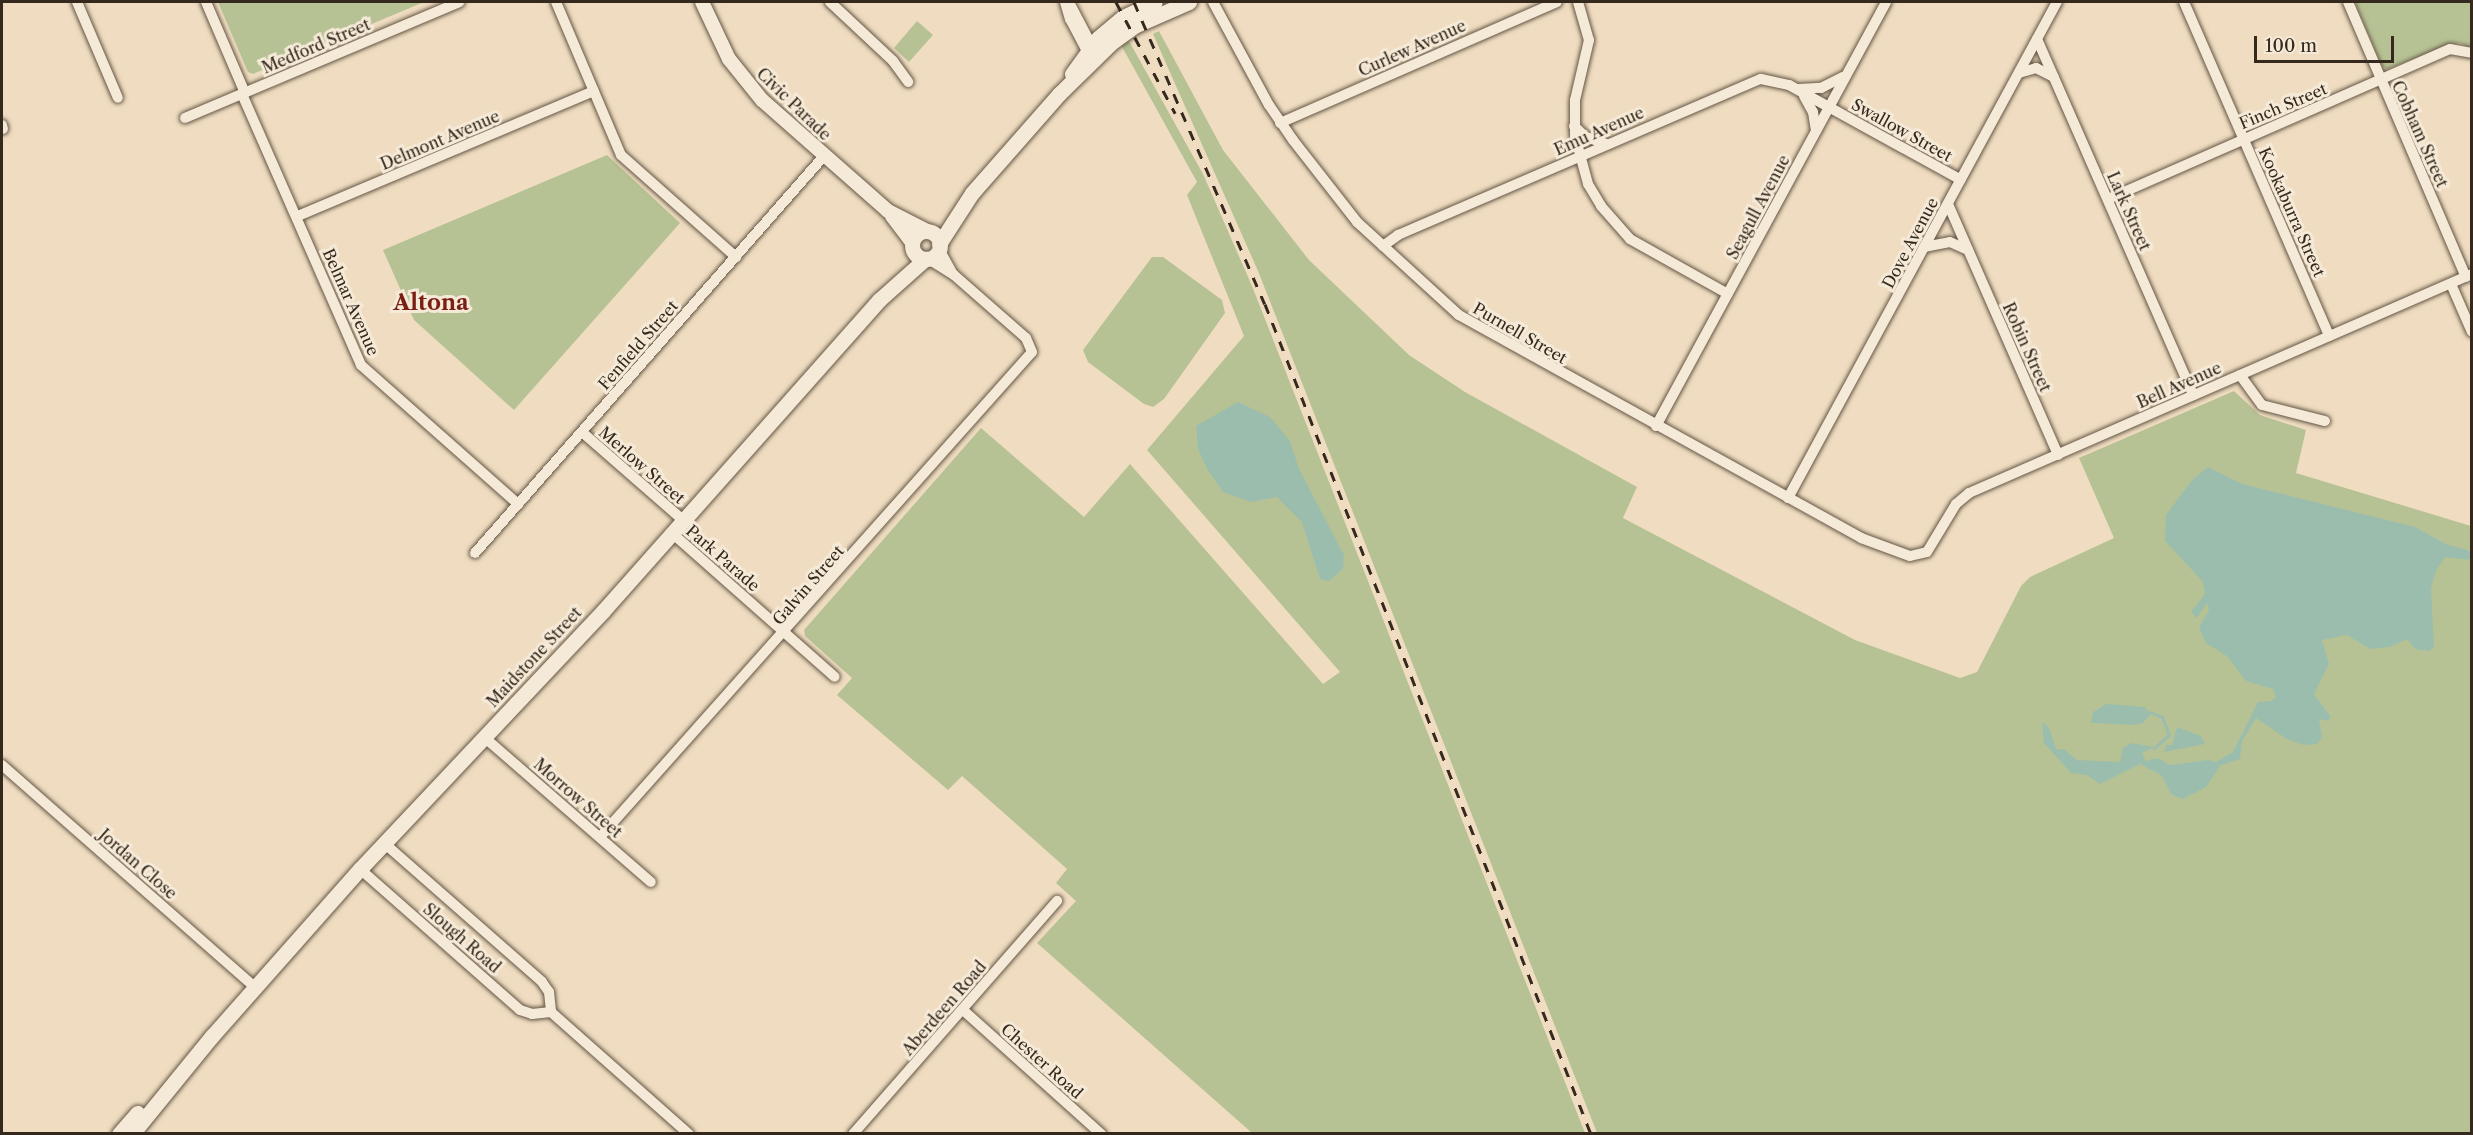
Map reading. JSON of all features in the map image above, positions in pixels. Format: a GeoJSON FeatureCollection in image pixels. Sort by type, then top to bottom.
{"type":"FeatureCollection","features":[{"type":"Feature","properties":{"kind":"main road","name":"Maidstone Street"},"geometry":{"type":"LineString","coordinates":[[879,300],[919,233],[928,232],[972,193],[1123,18],[1155,2]]}},
{"type":"Feature","properties":{"kind":"main road","name":"Maidstone Street"},"geometry":{"type":"LineString","coordinates":[[1092,52],[1136,25],[1189,2]]}},
{"type":"Feature","properties":{"kind":"main road","name":"Maidstone Street"},"geometry":{"type":"LineString","coordinates":[[132,1134],[212,1036],[360,869],[672,533],[879,300],[933,253],[972,193]]}},
{"type":"Feature","properties":{"kind":"main road"},"geometry":{"type":"LineString","coordinates":[[912,245],[916,255],[933,253],[928,232]]}},
{"type":"Feature","properties":{"kind":"main road","name":"Maidstone Street"},"geometry":{"type":"LineString","coordinates":[[118,1134],[184,1059],[212,1036]]}},
{"type":"Feature","properties":{"kind":"street"},"geometry":{"type":"LineString","coordinates":[[77,2],[118,98]]}},
{"type":"Feature","properties":{"kind":"street","name":"Belmar Avenue"},"geometry":{"type":"LineString","coordinates":[[206,2],[361,365],[518,504]]}},
{"type":"Feature","properties":{"kind":"street","name":"Medford Street"},"geometry":{"type":"LineString","coordinates":[[185,118],[459,2]]}},
{"type":"Feature","properties":{"kind":"street"},"geometry":{"type":"LineString","coordinates":[[556,2],[621,155],[736,257]]}},
{"type":"Feature","properties":{"kind":"street","name":"Civic Parade"},"geometry":{"type":"LineString","coordinates":[[702,2],[723,47],[743,79],[824,156],[888,211],[928,232]]}},
{"type":"Feature","properties":{"kind":"street"},"geometry":{"type":"LineString","coordinates":[[830,2],[893,61],[908,82]]}},
{"type":"Feature","properties":{"kind":"street"},"geometry":{"type":"LineString","coordinates":[[1067,2],[1070,19],[1092,52]]}},
{"type":"Feature","properties":{"kind":"street","name":"Purnell Street"},"geometry":{"type":"LineString","coordinates":[[1213,2],[1280,123],[1357,222],[1459,315],[1656,426],[1876,545],[1910,556],[1924,554]]}},
{"type":"Feature","properties":{"kind":"street","name":"Curlew Avenue"},"geometry":{"type":"LineString","coordinates":[[1280,123],[1557,2]]}},
{"type":"Feature","properties":{"kind":"street"},"geometry":{"type":"LineString","coordinates":[[1578,2],[1590,40],[1575,100],[1575,126],[1578,156],[1594,196],[1620,230],[1640,246],[1728,294]]}},
{"type":"Feature","properties":{"kind":"street","name":"Seagull Avenue"},"geometry":{"type":"LineString","coordinates":[[1656,426],[1886,2]]}},
{"type":"Feature","properties":{"kind":"street","name":"Dove Avenue"},"geometry":{"type":"LineString","coordinates":[[1788,498],[2058,2]]}},
{"type":"Feature","properties":{"kind":"street","name":"Kookaburra Street"},"geometry":{"type":"LineString","coordinates":[[2184,2],[2330,336]]}},
{"type":"Feature","properties":{"kind":"street","name":"Cobham Street"},"geometry":{"type":"LineString","coordinates":[[2348,2],[2380,80],[2469,276]]}},
{"type":"Feature","properties":{"kind":"street","name":"Lark Street"},"geometry":{"type":"LineString","coordinates":[[2037,39],[2193,395]]}},
{"type":"Feature","properties":{"kind":"street","name":"Finch Street"},"geometry":{"type":"LineString","coordinates":[[2108,199],[2450,49],[2472,53]]}},
{"type":"Feature","properties":{"kind":"street"},"geometry":{"type":"LineString","coordinates":[[2019,73],[2036,68],[2054,77]]}},
{"type":"Feature","properties":{"kind":"street"},"geometry":{"type":"LineString","coordinates":[[1795,88],[1821,88],[1846,75]]}},
{"type":"Feature","properties":{"kind":"street","name":"Emu Avenue"},"geometry":{"type":"LineString","coordinates":[[1383,246],[1398,235],[1755,80],[1772,80],[1795,88],[1829,107]]}},
{"type":"Feature","properties":{"kind":"street"},"geometry":{"type":"LineString","coordinates":[[1795,88],[1810,105],[1816,132]]}},
{"type":"Feature","properties":{"kind":"street","name":"Delmont Avenue"},"geometry":{"type":"LineString","coordinates":[[298,216],[594,91]]}},
{"type":"Feature","properties":{"kind":"street","name":"Swallow Street"},"geometry":{"type":"LineString","coordinates":[[1829,107],[1961,180]]}},
{"type":"Feature","properties":{"kind":"street"},"geometry":{"type":"LineString","coordinates":[[1575,126],[1586,137],[1606,144]]}},
{"type":"Feature","properties":{"kind":"street","name":"Fenfield Street"},"geometry":{"type":"LineString","coordinates":[[475,554],[824,156]]}},
{"type":"Feature","properties":{"kind":"street","name":"Robin Street"},"geometry":{"type":"LineString","coordinates":[[1948,204],[2058,455]]}},
{"type":"Feature","properties":{"kind":"street","name":"Civic Parade"},"geometry":{"type":"LineString","coordinates":[[888,211],[912,245]]}},
{"type":"Feature","properties":{"kind":"street"},"geometry":{"type":"LineString","coordinates":[[1924,247],[1950,242],[1968,250]]}},
{"type":"Feature","properties":{"kind":"street","name":"Galvin Street"},"geometry":{"type":"LineString","coordinates":[[600,837],[785,633],[1033,348],[933,253]]}},
{"type":"Feature","properties":{"kind":"street","name":"Bell Avenue"},"geometry":{"type":"LineString","coordinates":[[1924,554],[1964,497],[2469,276]]}},
{"type":"Feature","properties":{"kind":"street"},"geometry":{"type":"LineString","coordinates":[[2451,284],[2472,332]]}},
{"type":"Feature","properties":{"kind":"street"},"geometry":{"type":"LineString","coordinates":[[2240,375],[2262,405],[2325,421]]}},
{"type":"Feature","properties":{"kind":"street","name":"Merlow Street"},"geometry":{"type":"LineString","coordinates":[[582,432],[683,520]]}},
{"type":"Feature","properties":{"kind":"street","name":"Park Parade"},"geometry":{"type":"LineString","coordinates":[[672,533],[835,677]]}},
{"type":"Feature","properties":{"kind":"street","name":"Morrow Street"},"geometry":{"type":"LineString","coordinates":[[484,737],[651,882]]}},
{"type":"Feature","properties":{"kind":"street","name":"Jordan Close"},"geometry":{"type":"LineString","coordinates":[[2,765],[255,987]]}},
{"type":"Feature","properties":{"kind":"street","name":"Slough Road"},"geometry":{"type":"LineString","coordinates":[[360,869],[520,1010],[532,1014],[551,1012],[549,992],[542,982],[384,843]]}},
{"type":"Feature","properties":{"kind":"street","name":"Aberdeen Road"},"geometry":{"type":"LineString","coordinates":[[853,1134],[1058,901]]}},
{"type":"Feature","properties":{"kind":"street","name":"Chester Road"},"geometry":{"type":"LineString","coordinates":[[963,1010],[1101,1134]]}},
{"type":"Feature","properties":{"kind":"street"},"geometry":{"type":"LineString","coordinates":[[551,1012],[689,1134]]}},
{"type":"Feature","properties":{"kind":"shaded area"},"geometry":{"type":"Polygon","coordinates":[[[218,2],[424,2],[253,74],[248,72],[218,2]]]}},
{"type":"Feature","properties":{"kind":"shaded area"},"geometry":{"type":"Polygon","coordinates":[[[2355,2],[2471,2],[2471,48],[2460,43],[2448,45],[2387,69],[2382,66],[2355,2]]]}},
{"type":"Feature","properties":{"kind":"shaded area"},"geometry":{"type":"Polygon","coordinates":[[[917,21],[933,35],[909,62],[894,48],[917,21]]]}},
{"type":"Feature","properties":{"kind":"shaded area"},"geometry":{"type":"Polygon","coordinates":[[[1159,31],[1223,150],[1309,260],[1409,355],[1465,392],[1637,487],[1623,518],[1855,640],[1960,678],[1977,672],[2021,586],[2030,577],[2114,538],[2079,458],[2234,391],[2260,415],[2306,430],[2296,473],[2471,526],[2471,551],[2467,550],[2467,559],[2472,560],[2471,1133],[1597,1133],[1258,271],[1153,34],[1159,31]]]}},
{"type":"Feature","properties":{"kind":"shaded area"},"geometry":{"type":"Polygon","coordinates":[[[1129,41],[1203,174],[1252,286],[1585,1133],[1252,1133],[1037,943],[1076,901],[1056,883],[1067,869],[962,776],[948,790],[837,695],[852,678],[805,636],[804,630],[981,428],[1084,517],[1130,464],[1323,684],[1340,672],[1147,450],[1244,336],[1187,195],[1197,182],[1121,45],[1129,41]]]}},
{"type":"Feature","properties":{"kind":"shaded area"},"geometry":{"type":"Polygon","coordinates":[[[607,155],[680,223],[514,410],[414,320],[383,250],[607,155]]]}},
{"type":"Feature","properties":{"kind":"shaded area"},"geometry":{"type":"Polygon","coordinates":[[[1152,257],[1163,257],[1222,300],[1225,313],[1164,399],[1153,407],[1144,404],[1088,362],[1083,350],[1152,257]]]}},
{"type":"Feature","properties":{"kind":"shaded area"},"geometry":{"type":"Polygon","coordinates":[[[1238,402],[1270,417],[1290,441],[1299,469],[1344,555],[1343,569],[1329,581],[1320,579],[1302,522],[1277,497],[1251,502],[1223,492],[1208,470],[1198,449],[1196,426],[1238,402]]]}},
{"type":"Feature","properties":{"kind":"shaded area"},"geometry":{"type":"Polygon","coordinates":[[[2208,467],[2242,484],[2415,527],[2448,545],[2471,551],[2471,560],[2445,557],[2436,571],[2431,588],[2434,647],[2429,651],[2415,649],[2407,639],[2390,647],[2370,649],[2347,635],[2322,640],[2329,664],[2314,694],[2331,717],[2328,721],[2319,719],[2322,737],[2317,744],[2303,745],[2287,739],[2256,718],[2242,741],[2240,759],[2221,765],[2206,787],[2183,799],[2172,795],[2161,775],[2140,764],[2100,784],[2087,775],[2071,773],[2044,743],[2042,722],[2049,728],[2056,749],[2065,750],[2077,760],[2120,762],[2123,748],[2131,743],[2154,747],[2142,753],[2146,761],[2158,758],[2170,765],[2208,760],[2216,762],[2233,752],[2258,702],[2271,701],[2276,697],[2273,689],[2246,681],[2227,656],[2206,643],[2199,628],[2209,610],[2207,603],[2197,618],[2191,612],[2205,594],[2203,582],[2165,541],[2166,515],[2192,480],[2208,467]]]}},
{"type":"Feature","properties":{"kind":"shaded area"},"geometry":{"type":"Polygon","coordinates":[[[2106,704],[2145,707],[2150,715],[2143,723],[2134,725],[2091,723],[2093,712],[2106,704]]]}},
{"type":"Feature","properties":{"kind":"shaded area"},"geometry":{"type":"Polygon","coordinates":[[[2177,727],[2201,736],[2205,744],[2164,752],[2166,745],[2172,745],[2177,727]]]}},
{"type":"Feature","properties":{"kind":"waterway"},"geometry":{"type":"LineString","coordinates":[[2149,712],[2162,717],[2169,735],[2154,748]]}},
{"type":"Feature","properties":{"kind":"railway"},"geometry":{"type":"LineString","coordinates":[[1116,2],[1175,113]]}},
{"type":"Feature","properties":{"kind":"railway"},"geometry":{"type":"LineString","coordinates":[[1134,2],[1265,304],[1591,1134]]}},
{"type":"Feature","properties":{"kind":"district","name":"Altona"},"geometry":{"type":"Point","coordinates":[431,303]}}]}
